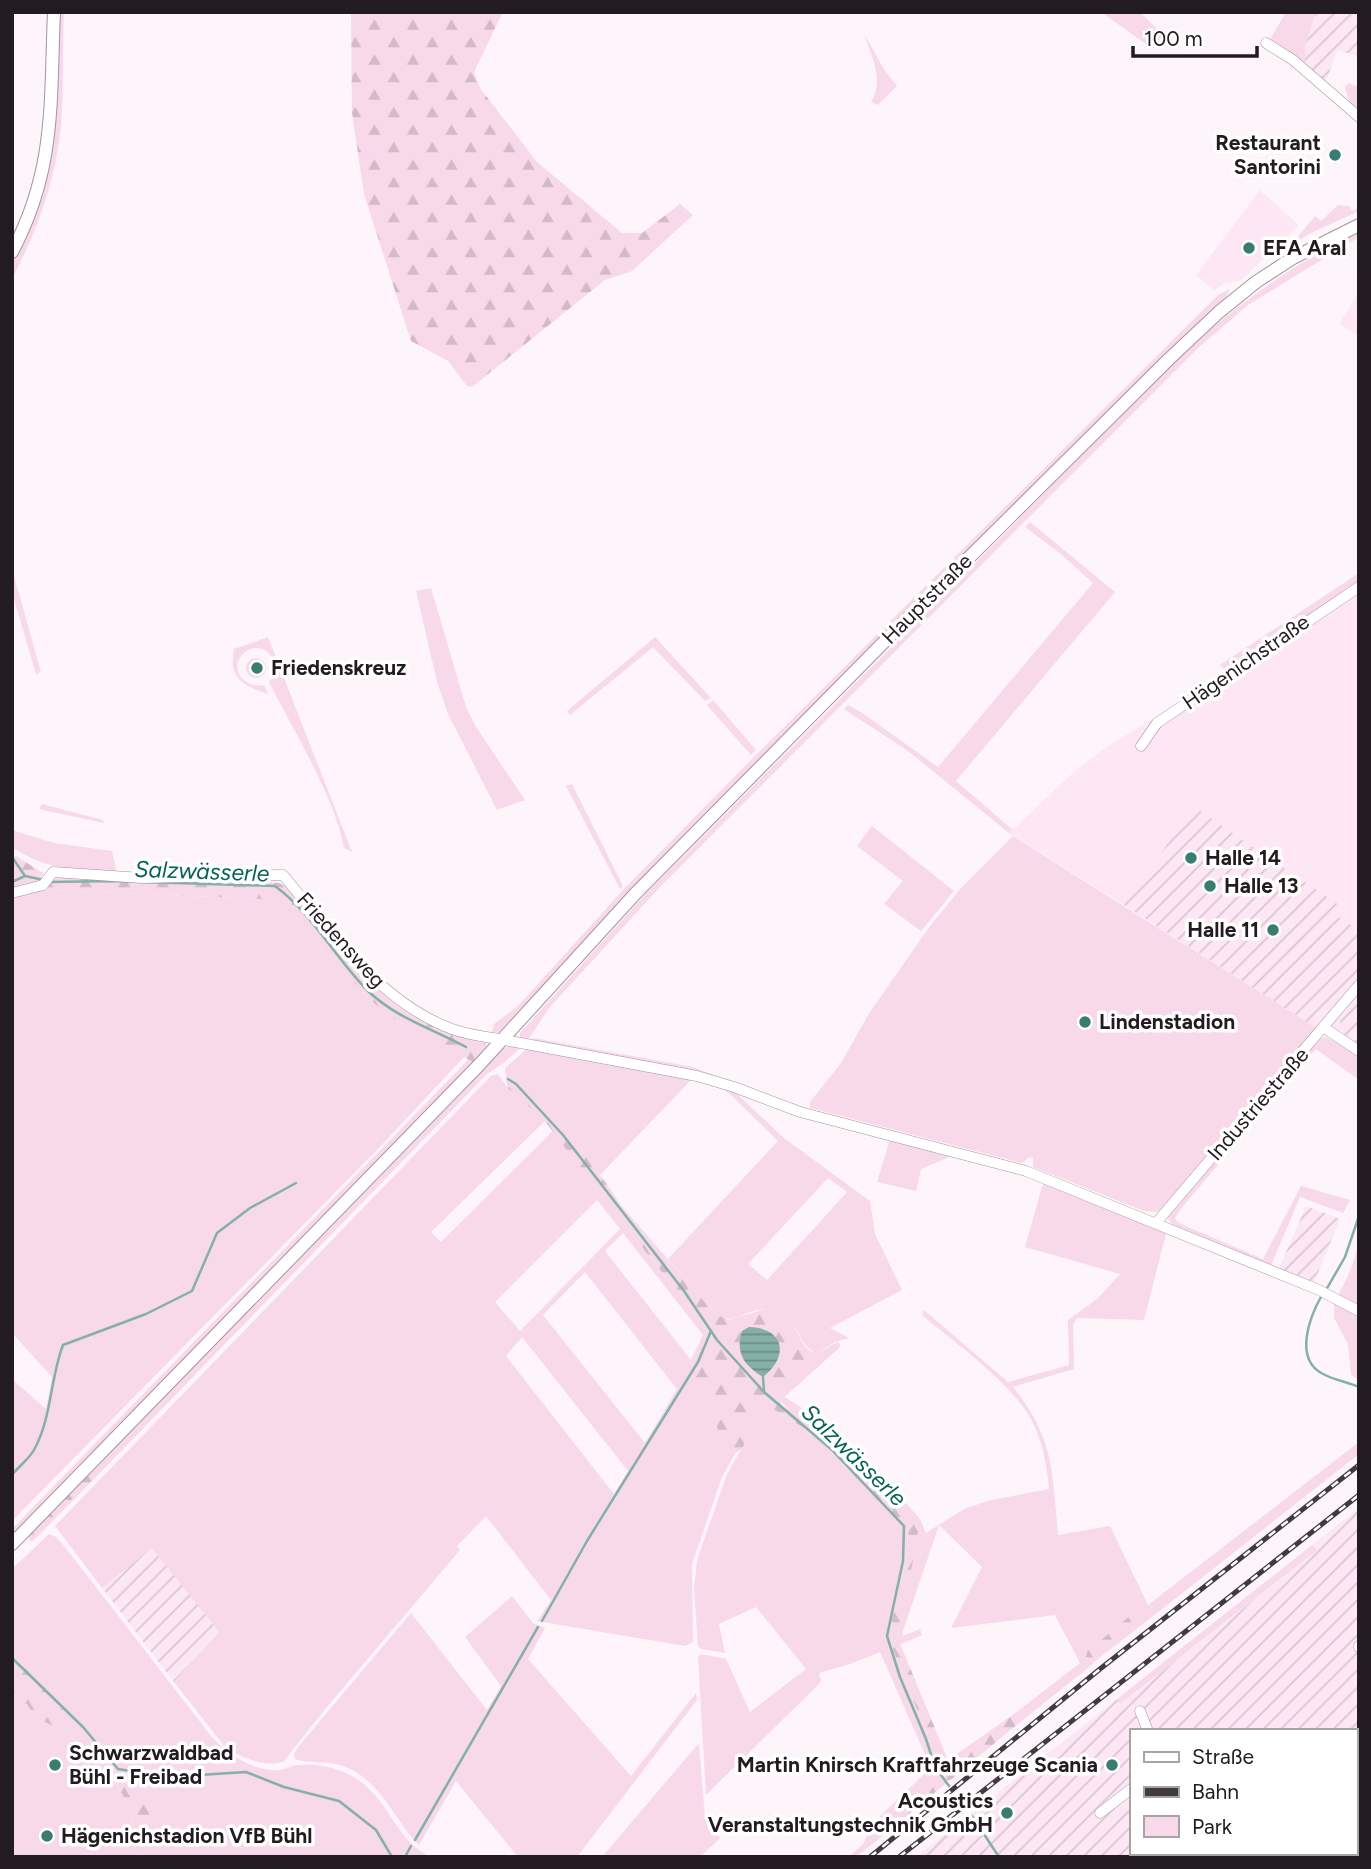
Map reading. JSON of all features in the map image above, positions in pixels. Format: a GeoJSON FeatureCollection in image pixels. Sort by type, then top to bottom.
{"type":"FeatureCollection","features":[{"type":"Feature","properties":{"kind":"street"},"geometry":{"type":"LineString","coordinates":[[12,252],[32,209],[49,141],[54,12]]}},
{"type":"Feature","properties":{"kind":"street"},"geometry":{"type":"LineString","coordinates":[[1266,43],[1293,60],[1359,117]]}},
{"type":"Feature","properties":{"kind":"street","name":"Hauptstraße"},"geometry":{"type":"LineString","coordinates":[[12,1544],[503,1040],[635,894],[1199,331],[1238,296],[1284,264],[1359,225]]}},
{"type":"Feature","properties":{"kind":"street","name":"Hägenichstraße"},"geometry":{"type":"LineString","coordinates":[[1141,746],[1157,723],[1359,587]]}},
{"type":"Feature","properties":{"kind":"street","name":"Friedensweg"},"geometry":{"type":"LineString","coordinates":[[12,893],[43,885],[53,872],[142,878],[282,875],[368,972],[395,998],[453,1030],[663,1069],[734,1087],[800,1112],[1026,1171],[1319,1290],[1359,1311]]}},
{"type":"Feature","properties":{"kind":"street","name":"Industriestraße"},"geometry":{"type":"LineString","coordinates":[[1156,1223],[1359,985]]}},
{"type":"Feature","properties":{"kind":"street"},"geometry":{"type":"LineString","coordinates":[[1323,1027],[1359,1051]]}},
{"type":"Feature","properties":{"kind":"street"},"geometry":{"type":"LineString","coordinates":[[1140,1711],[1147,1729]]}},
{"type":"Feature","properties":{"kind":"street"},"geometry":{"type":"LineString","coordinates":[[1100,1813],[1130,1791]]}},
{"type":"Feature","properties":{"kind":"shaded area"},"geometry":{"type":"Polygon","coordinates":[[[1316,12],[1359,12],[1359,57],[1338,50],[1325,83],[1305,66],[1305,46],[1316,12]]]}},
{"type":"Feature","properties":{"kind":"shaded area"},"geometry":{"type":"Polygon","coordinates":[[[1260,190],[1299,225],[1240,281],[1224,283],[1214,291],[1196,275],[1260,190]]]}},
{"type":"Feature","properties":{"kind":"shaded area"},"geometry":{"type":"Polygon","coordinates":[[[1359,292],[1359,336],[1339,324],[1359,292]]]}},
{"type":"Feature","properties":{"kind":"shaded area"},"geometry":{"type":"Polygon","coordinates":[[[1359,581],[1359,1057],[1009,833],[1075,771],[1107,747],[1227,672],[1359,581]]]}},
{"type":"Feature","properties":{"kind":"shaded area"},"geometry":{"type":"Polygon","coordinates":[[[1194,807],[1339,905],[1333,913],[1359,931],[1359,976],[1316,1028],[1124,905],[1194,807]]]}},
{"type":"Feature","properties":{"kind":"shaded area"},"geometry":{"type":"Polygon","coordinates":[[[1359,998],[1359,1045],[1342,1035],[1340,1021],[1359,998]]]}},
{"type":"Feature","properties":{"kind":"shaded area"},"geometry":{"type":"Polygon","coordinates":[[[1306,1206],[1340,1219],[1313,1285],[1278,1271],[1306,1206]]]}},
{"type":"Feature","properties":{"kind":"shaded area"},"geometry":{"type":"Polygon","coordinates":[[[749,1327],[770,1332],[779,1344],[777,1360],[763,1377],[746,1363],[741,1352],[742,1331],[749,1327]]]}},
{"type":"Feature","properties":{"kind":"shaded area"},"geometry":{"type":"Polygon","coordinates":[[[1359,1508],[1359,1857],[916,1857],[1117,1699],[1121,1703],[1316,1550],[1312,1545],[1359,1508]]]}},
{"type":"Feature","properties":{"kind":"shaded area"},"geometry":{"type":"Polygon","coordinates":[[[152,1547],[219,1632],[174,1682],[102,1588],[152,1547]]]}},
{"type":"Feature","properties":{"kind":"green space"},"geometry":{"type":"Polygon","coordinates":[[[59,12],[64,12],[62,112],[55,166],[30,243],[12,279],[12,263],[34,216],[49,168],[57,109],[59,12]]]}},
{"type":"Feature","properties":{"kind":"green space"},"geometry":{"type":"Polygon","coordinates":[[[351,12],[503,12],[474,72],[480,88],[537,162],[622,233],[642,233],[680,204],[693,215],[632,271],[605,280],[472,387],[467,386],[448,361],[411,341],[364,194],[352,113],[351,12]]]}},
{"type":"Feature","properties":{"kind":"green space"},"geometry":{"type":"Polygon","coordinates":[[[1101,12],[1140,12],[1163,35],[1153,49],[1101,12]]]}},
{"type":"Feature","properties":{"kind":"green space"},"geometry":{"type":"Polygon","coordinates":[[[1286,12],[1316,12],[1305,46],[1305,65],[1269,41],[1286,12]]]}},
{"type":"Feature","properties":{"kind":"green space"},"geometry":{"type":"Polygon","coordinates":[[[864,34],[897,86],[878,105],[871,102],[877,77],[864,34]]]}},
{"type":"Feature","properties":{"kind":"green space"},"geometry":{"type":"Polygon","coordinates":[[[1348,83],[1359,87],[1359,111],[1349,101],[1345,88],[1348,83]]]}},
{"type":"Feature","properties":{"kind":"green space"},"geometry":{"type":"Polygon","coordinates":[[[1338,205],[1349,206],[1352,211],[1359,208],[1359,211],[1290,246],[1315,216],[1321,221],[1338,205]]]}},
{"type":"Feature","properties":{"kind":"green space"},"geometry":{"type":"Polygon","coordinates":[[[1359,231],[1359,237],[1248,305],[1198,348],[659,888],[550,1007],[529,1038],[520,1039],[520,1033],[642,898],[1193,344],[1272,282],[1359,231]]]}},
{"type":"Feature","properties":{"kind":"green space"},"geometry":{"type":"Polygon","coordinates":[[[1230,289],[1224,301],[501,1033],[492,1032],[494,1024],[518,1006],[624,889],[754,757],[1218,295],[1230,289]]]}},
{"type":"Feature","properties":{"kind":"green space"},"geometry":{"type":"Polygon","coordinates":[[[1030,522],[1115,592],[956,781],[1013,830],[1009,833],[908,751],[844,709],[848,705],[861,712],[938,767],[1093,583],[1025,527],[1030,522]]]}},
{"type":"Feature","properties":{"kind":"green space"},"geometry":{"type":"Polygon","coordinates":[[[12,569],[41,672],[36,674],[12,592],[12,569]]]}},
{"type":"Feature","properties":{"kind":"green space"},"geometry":{"type":"Polygon","coordinates":[[[1359,573],[1359,581],[1227,672],[1220,665],[1359,573]]]}},
{"type":"Feature","properties":{"kind":"green space"},"geometry":{"type":"Polygon","coordinates":[[[431,588],[466,707],[476,727],[525,800],[497,810],[448,714],[437,682],[416,591],[431,588]]]}},
{"type":"Feature","properties":{"kind":"green space"},"geometry":{"type":"Polygon","coordinates":[[[268,637],[352,852],[344,848],[323,786],[269,682],[274,665],[272,658],[262,649],[256,648],[242,655],[237,667],[241,678],[251,684],[264,685],[268,694],[245,684],[233,667],[234,649],[268,637]]]}},
{"type":"Feature","properties":{"kind":"green space"},"geometry":{"type":"Polygon","coordinates":[[[655,637],[711,698],[705,701],[653,647],[570,715],[567,711],[655,637]]]}},
{"type":"Feature","properties":{"kind":"green space"},"geometry":{"type":"Polygon","coordinates":[[[252,658],[260,658],[266,668],[260,678],[252,678],[246,672],[246,664],[252,658]]]}},
{"type":"Feature","properties":{"kind":"green space"},"geometry":{"type":"Polygon","coordinates":[[[713,700],[756,750],[751,755],[707,705],[713,700]]]}},
{"type":"Feature","properties":{"kind":"green space"},"geometry":{"type":"Polygon","coordinates":[[[572,784],[623,886],[620,889],[566,786],[572,784]]]}},
{"type":"Feature","properties":{"kind":"green space"},"geometry":{"type":"Polygon","coordinates":[[[42,804],[103,820],[104,823],[39,809],[42,804]]]}},
{"type":"Feature","properties":{"kind":"green space"},"geometry":{"type":"Polygon","coordinates":[[[872,826],[954,891],[921,931],[884,904],[903,881],[857,846],[872,826]]]}},
{"type":"Feature","properties":{"kind":"green space"},"geometry":{"type":"Polygon","coordinates":[[[12,830],[54,843],[112,851],[117,874],[63,868],[24,855],[12,847],[12,830]]]}},
{"type":"Feature","properties":{"kind":"green space","name":"Lindenstadion"},"geometry":{"type":"Polygon","coordinates":[[[1013,836],[1316,1028],[1157,1212],[1144,1211],[1033,1167],[1033,1158],[1029,1157],[1022,1163],[810,1108],[810,1102],[841,1063],[868,1015],[927,930],[961,888],[1013,836]]]}},
{"type":"Feature","properties":{"kind":"green space"},"geometry":{"type":"Polygon","coordinates":[[[16,856],[43,873],[35,883],[12,890],[12,858],[16,856]]]}},
{"type":"Feature","properties":{"kind":"green space"},"geometry":{"type":"Polygon","coordinates":[[[67,875],[279,883],[287,887],[395,1002],[438,1026],[485,1042],[487,1047],[475,1063],[400,1023],[375,1004],[277,903],[260,899],[47,890],[51,880],[67,875]]]}},
{"type":"Feature","properties":{"kind":"green space"},"geometry":{"type":"Polygon","coordinates":[[[27,891],[261,899],[277,903],[375,1004],[400,1023],[465,1056],[376,1151],[12,1521],[12,1379],[46,1409],[52,1377],[12,1333],[12,896],[27,891]]]}},
{"type":"Feature","properties":{"kind":"green space"},"geometry":{"type":"Polygon","coordinates":[[[1325,1037],[1359,1057],[1359,1080],[1316,1049],[1175,1219],[1263,1259],[1301,1186],[1350,1200],[1343,1213],[1300,1197],[1270,1268],[1173,1226],[1168,1218],[1169,1214],[1314,1043],[1325,1037]]]}},
{"type":"Feature","properties":{"kind":"green space"},"geometry":{"type":"Polygon","coordinates":[[[534,1038],[693,1067],[752,1090],[533,1042],[534,1038]]]}},
{"type":"Feature","properties":{"kind":"green space"},"geometry":{"type":"Polygon","coordinates":[[[513,1045],[520,1047],[505,1062],[487,1074],[94,1479],[94,1476],[89,1474],[460,1095],[501,1049],[513,1045]]]}},
{"type":"Feature","properties":{"kind":"green space"},"geometry":{"type":"Polygon","coordinates":[[[527,1049],[693,1078],[600,1175],[550,1110],[532,1107],[545,1121],[431,1232],[441,1242],[553,1131],[600,1194],[605,1195],[609,1187],[620,1204],[616,1212],[624,1224],[712,1336],[709,1354],[727,1449],[736,1452],[722,1477],[692,1564],[693,1642],[685,1646],[537,1621],[551,1600],[486,1516],[457,1546],[460,1550],[284,1761],[262,1763],[238,1755],[225,1747],[174,1682],[219,1632],[152,1548],[102,1588],[55,1526],[491,1076],[498,1074],[507,1087],[505,1068],[527,1049]],[[597,1200],[495,1302],[520,1331],[620,1229],[597,1200]],[[623,1233],[605,1251],[691,1360],[703,1335],[623,1233]],[[585,1272],[543,1315],[645,1443],[677,1389],[585,1272]],[[522,1337],[506,1356],[614,1494],[628,1471],[522,1337]]]}},
{"type":"Feature","properties":{"kind":"green space"},"geometry":{"type":"Polygon","coordinates":[[[469,1059],[475,1063],[12,1537],[12,1529],[469,1059]]]}},
{"type":"Feature","properties":{"kind":"green space"},"geometry":{"type":"Polygon","coordinates":[[[514,1080],[550,1110],[609,1187],[605,1195],[600,1194],[545,1121],[508,1088],[514,1080]]]}},
{"type":"Feature","properties":{"kind":"green space"},"geometry":{"type":"Polygon","coordinates":[[[716,1084],[736,1090],[739,1096],[784,1138],[870,1201],[875,1234],[902,1290],[830,1328],[849,1338],[835,1342],[819,1352],[808,1347],[792,1324],[769,1311],[756,1310],[730,1319],[716,1315],[668,1259],[778,1141],[730,1094],[716,1084]],[[828,1178],[748,1264],[767,1280],[847,1192],[828,1178]]]}},
{"type":"Feature","properties":{"kind":"green space"},"geometry":{"type":"Polygon","coordinates":[[[890,1139],[954,1155],[921,1169],[916,1191],[877,1182],[890,1139]]]}},
{"type":"Feature","properties":{"kind":"green space"},"geometry":{"type":"Polygon","coordinates":[[[1044,1180],[1167,1230],[1144,1320],[1077,1318],[1073,1325],[1074,1369],[1013,1387],[1037,1423],[1044,1440],[1052,1474],[1058,1535],[1110,1526],[1148,1605],[1359,1442],[1359,1454],[1152,1617],[1145,1611],[1086,1657],[1094,1662],[1019,1723],[1019,1718],[1014,1714],[1080,1663],[1055,1615],[951,1628],[982,1567],[939,1525],[903,1631],[903,1636],[920,1629],[922,1635],[899,1645],[897,1636],[902,1602],[917,1542],[914,1524],[780,1401],[785,1397],[841,1437],[906,1503],[920,1519],[926,1533],[964,1509],[991,1500],[1049,1489],[1042,1446],[1023,1407],[982,1364],[922,1315],[924,1310],[1008,1382],[1069,1365],[1068,1320],[1097,1299],[1120,1274],[1025,1247],[1044,1180]]]}},
{"type":"Feature","properties":{"kind":"green space"},"geometry":{"type":"Polygon","coordinates":[[[620,1204],[716,1315],[729,1320],[765,1309],[794,1326],[810,1351],[820,1351],[839,1342],[840,1347],[780,1401],[832,1440],[914,1523],[918,1531],[897,1636],[948,1760],[1014,1714],[1020,1718],[1019,1723],[885,1834],[880,1834],[872,1826],[876,1820],[938,1761],[893,1650],[892,1620],[906,1561],[907,1530],[828,1448],[807,1430],[775,1410],[769,1410],[758,1420],[741,1450],[736,1452],[727,1449],[695,1379],[709,1353],[712,1336],[624,1224],[616,1212],[620,1204]]]}},
{"type":"Feature","properties":{"kind":"green space"},"geometry":{"type":"Polygon","coordinates":[[[1359,1243],[1359,1307],[1338,1296],[1351,1269],[1359,1243]]]}},
{"type":"Feature","properties":{"kind":"green space"},"geometry":{"type":"Polygon","coordinates":[[[1334,1300],[1359,1313],[1359,1380],[1351,1375],[1348,1344],[1334,1318],[1334,1300]]]}},
{"type":"Feature","properties":{"kind":"green space"},"geometry":{"type":"Polygon","coordinates":[[[769,1410],[775,1410],[807,1430],[828,1448],[907,1530],[906,1561],[891,1635],[893,1650],[938,1761],[931,1768],[880,1652],[819,1673],[821,1682],[706,1795],[698,1657],[701,1654],[726,1659],[750,1712],[806,1669],[756,1607],[719,1624],[725,1653],[701,1649],[698,1646],[694,1590],[697,1560],[727,1474],[758,1420],[769,1410]]]}},
{"type":"Feature","properties":{"kind":"green space"},"geometry":{"type":"Polygon","coordinates":[[[89,1474],[94,1476],[94,1479],[30,1541],[28,1536],[89,1474]]]}},
{"type":"Feature","properties":{"kind":"green space"},"geometry":{"type":"Polygon","coordinates":[[[49,1534],[65,1547],[211,1736],[225,1749],[242,1761],[271,1770],[309,1764],[344,1772],[371,1791],[407,1839],[431,1857],[12,1857],[12,1695],[27,1703],[36,1718],[60,1729],[80,1744],[117,1785],[129,1806],[134,1827],[127,1854],[153,1806],[12,1654],[12,1569],[49,1534]]]}},
{"type":"Feature","properties":{"kind":"green space"},"geometry":{"type":"Polygon","coordinates":[[[1312,1545],[1317,1550],[1120,1704],[1117,1699],[1312,1545]]]}},
{"type":"Feature","properties":{"kind":"green space"},"geometry":{"type":"Polygon","coordinates":[[[512,1596],[533,1623],[545,1628],[528,1659],[631,1776],[696,1693],[697,1700],[577,1857],[518,1857],[456,1781],[419,1845],[379,1793],[360,1775],[341,1765],[295,1759],[294,1754],[298,1747],[411,1613],[487,1710],[501,1686],[465,1637],[512,1596]]]}},
{"type":"Feature","properties":{"kind":"green space"},"geometry":{"type":"Polygon","coordinates":[[[1137,1610],[1145,1611],[1152,1617],[1094,1662],[1086,1657],[1087,1652],[1137,1610]]]}},
{"type":"Feature","properties":{"kind":"green space"},"geometry":{"type":"Polygon","coordinates":[[[12,1654],[154,1806],[135,1856],[127,1853],[134,1826],[129,1806],[117,1785],[80,1744],[60,1729],[36,1718],[27,1704],[12,1695],[12,1654]]]}},
{"type":"Feature","properties":{"kind":"green space"},"geometry":{"type":"Polygon","coordinates":[[[699,1743],[705,1818],[720,1838],[700,1857],[602,1857],[699,1743]]]}},
{"type":"Feature","properties":{"kind":"green space"},"geometry":{"type":"Polygon","coordinates":[[[872,1826],[885,1834],[856,1857],[849,1857],[863,1844],[872,1826]]]}},
{"type":"Feature","properties":{"kind":"waterway","name":"Salzwässerle"},"geometry":{"type":"LineString","coordinates":[[12,857],[25,876],[44,880]]}},
{"type":"Feature","properties":{"kind":"waterway"},"geometry":{"type":"LineString","coordinates":[[12,882],[25,876]]}},
{"type":"Feature","properties":{"kind":"waterway","name":"Salzwässerle"},"geometry":{"type":"LineString","coordinates":[[50,882],[112,881],[275,886],[301,910],[368,991],[390,1009],[466,1047]]}},
{"type":"Feature","properties":{"kind":"waterway","name":"Salzwässerle"},"geometry":{"type":"LineString","coordinates":[[508,1079],[516,1084],[563,1135],[684,1291],[717,1340],[764,1392],[832,1450],[904,1526],[903,1561],[887,1636],[935,1767],[949,1786]]}},
{"type":"Feature","properties":{"kind":"waterway"},"geometry":{"type":"LineString","coordinates":[[12,1475],[32,1453],[40,1437],[63,1345],[146,1314],[192,1291],[217,1233],[250,1208],[296,1183]]}},
{"type":"Feature","properties":{"kind":"waterway","name":"Salzwässerle"},"geometry":{"type":"LineString","coordinates":[[1326,1290],[1345,1257],[1359,1216]]}},
{"type":"Feature","properties":{"kind":"waterway","name":"Salzwässerle"},"geometry":{"type":"LineString","coordinates":[[1322,1295],[1309,1325],[1306,1348],[1308,1358],[1323,1374],[1359,1387]]}},
{"type":"Feature","properties":{"kind":"waterway","name":"Salzwässerle"},"geometry":{"type":"LineString","coordinates":[[542,1621],[587,1541],[698,1362],[711,1331]]}},
{"type":"Feature","properties":{"kind":"waterway","name":"Salzwässerle"},"geometry":{"type":"LineString","coordinates":[[763,1377],[764,1391]]}},
{"type":"Feature","properties":{"kind":"waterway","name":"Salzwässerle"},"geometry":{"type":"LineString","coordinates":[[415,1840],[538,1627]]}},
{"type":"Feature","properties":{"kind":"waterway"},"geometry":{"type":"LineString","coordinates":[[12,1658],[83,1727],[118,1769],[168,1777],[246,1772],[284,1787],[339,1801],[376,1830],[392,1857]]}},
{"type":"Feature","properties":{"kind":"waterway","name":"Salzwässerle"},"geometry":{"type":"LineString","coordinates":[[972,1816],[999,1857]]}},
{"type":"Feature","properties":{"kind":"waterway","name":"Salzwässerle"},"geometry":{"type":"LineString","coordinates":[[405,1857],[411,1846]]}},
{"type":"Feature","properties":{"kind":"railway"},"geometry":{"type":"LineString","coordinates":[[870,1857],[1100,1669],[1359,1465]]}},
{"type":"Feature","properties":{"kind":"railway"},"geometry":{"type":"LineString","coordinates":[[899,1857],[1359,1495]]}},
{"type":"Feature","properties":{"kind":"place","name":"Restaurant Santorini"},"geometry":{"type":"Point","coordinates":[1335,155]}},
{"type":"Feature","properties":{"kind":"place","name":"EFA Aral"},"geometry":{"type":"Point","coordinates":[1249,248]}},
{"type":"Feature","properties":{"kind":"place","name":"Friedenskreuz"},"geometry":{"type":"Point","coordinates":[257,668]}},
{"type":"Feature","properties":{"kind":"place","name":"Halle 14"},"geometry":{"type":"Point","coordinates":[1191,858]}},
{"type":"Feature","properties":{"kind":"place","name":"Halle 13"},"geometry":{"type":"Point","coordinates":[1210,886]}},
{"type":"Feature","properties":{"kind":"place","name":"Halle 11"},"geometry":{"type":"Point","coordinates":[1273,930]}},
{"type":"Feature","properties":{"kind":"place","name":"Lindenstadion"},"geometry":{"type":"Point","coordinates":[1085,1022]}},
{"type":"Feature","properties":{"kind":"place","name":"Schwarzwaldbad Bühl - Freibad"},"geometry":{"type":"Point","coordinates":[55,1765]}},
{"type":"Feature","properties":{"kind":"place","name":"Martin Knirsch Kraftfahrzeuge Scania"},"geometry":{"type":"Point","coordinates":[1112,1765]}},
{"type":"Feature","properties":{"kind":"place","name":"Acoustics Veranstaltungstechnik GmbH"},"geometry":{"type":"Point","coordinates":[1007,1813]}},
{"type":"Feature","properties":{"kind":"place","name":"Hägenichstadion VfB Bühl"},"geometry":{"type":"Point","coordinates":[47,1836]}}]}
